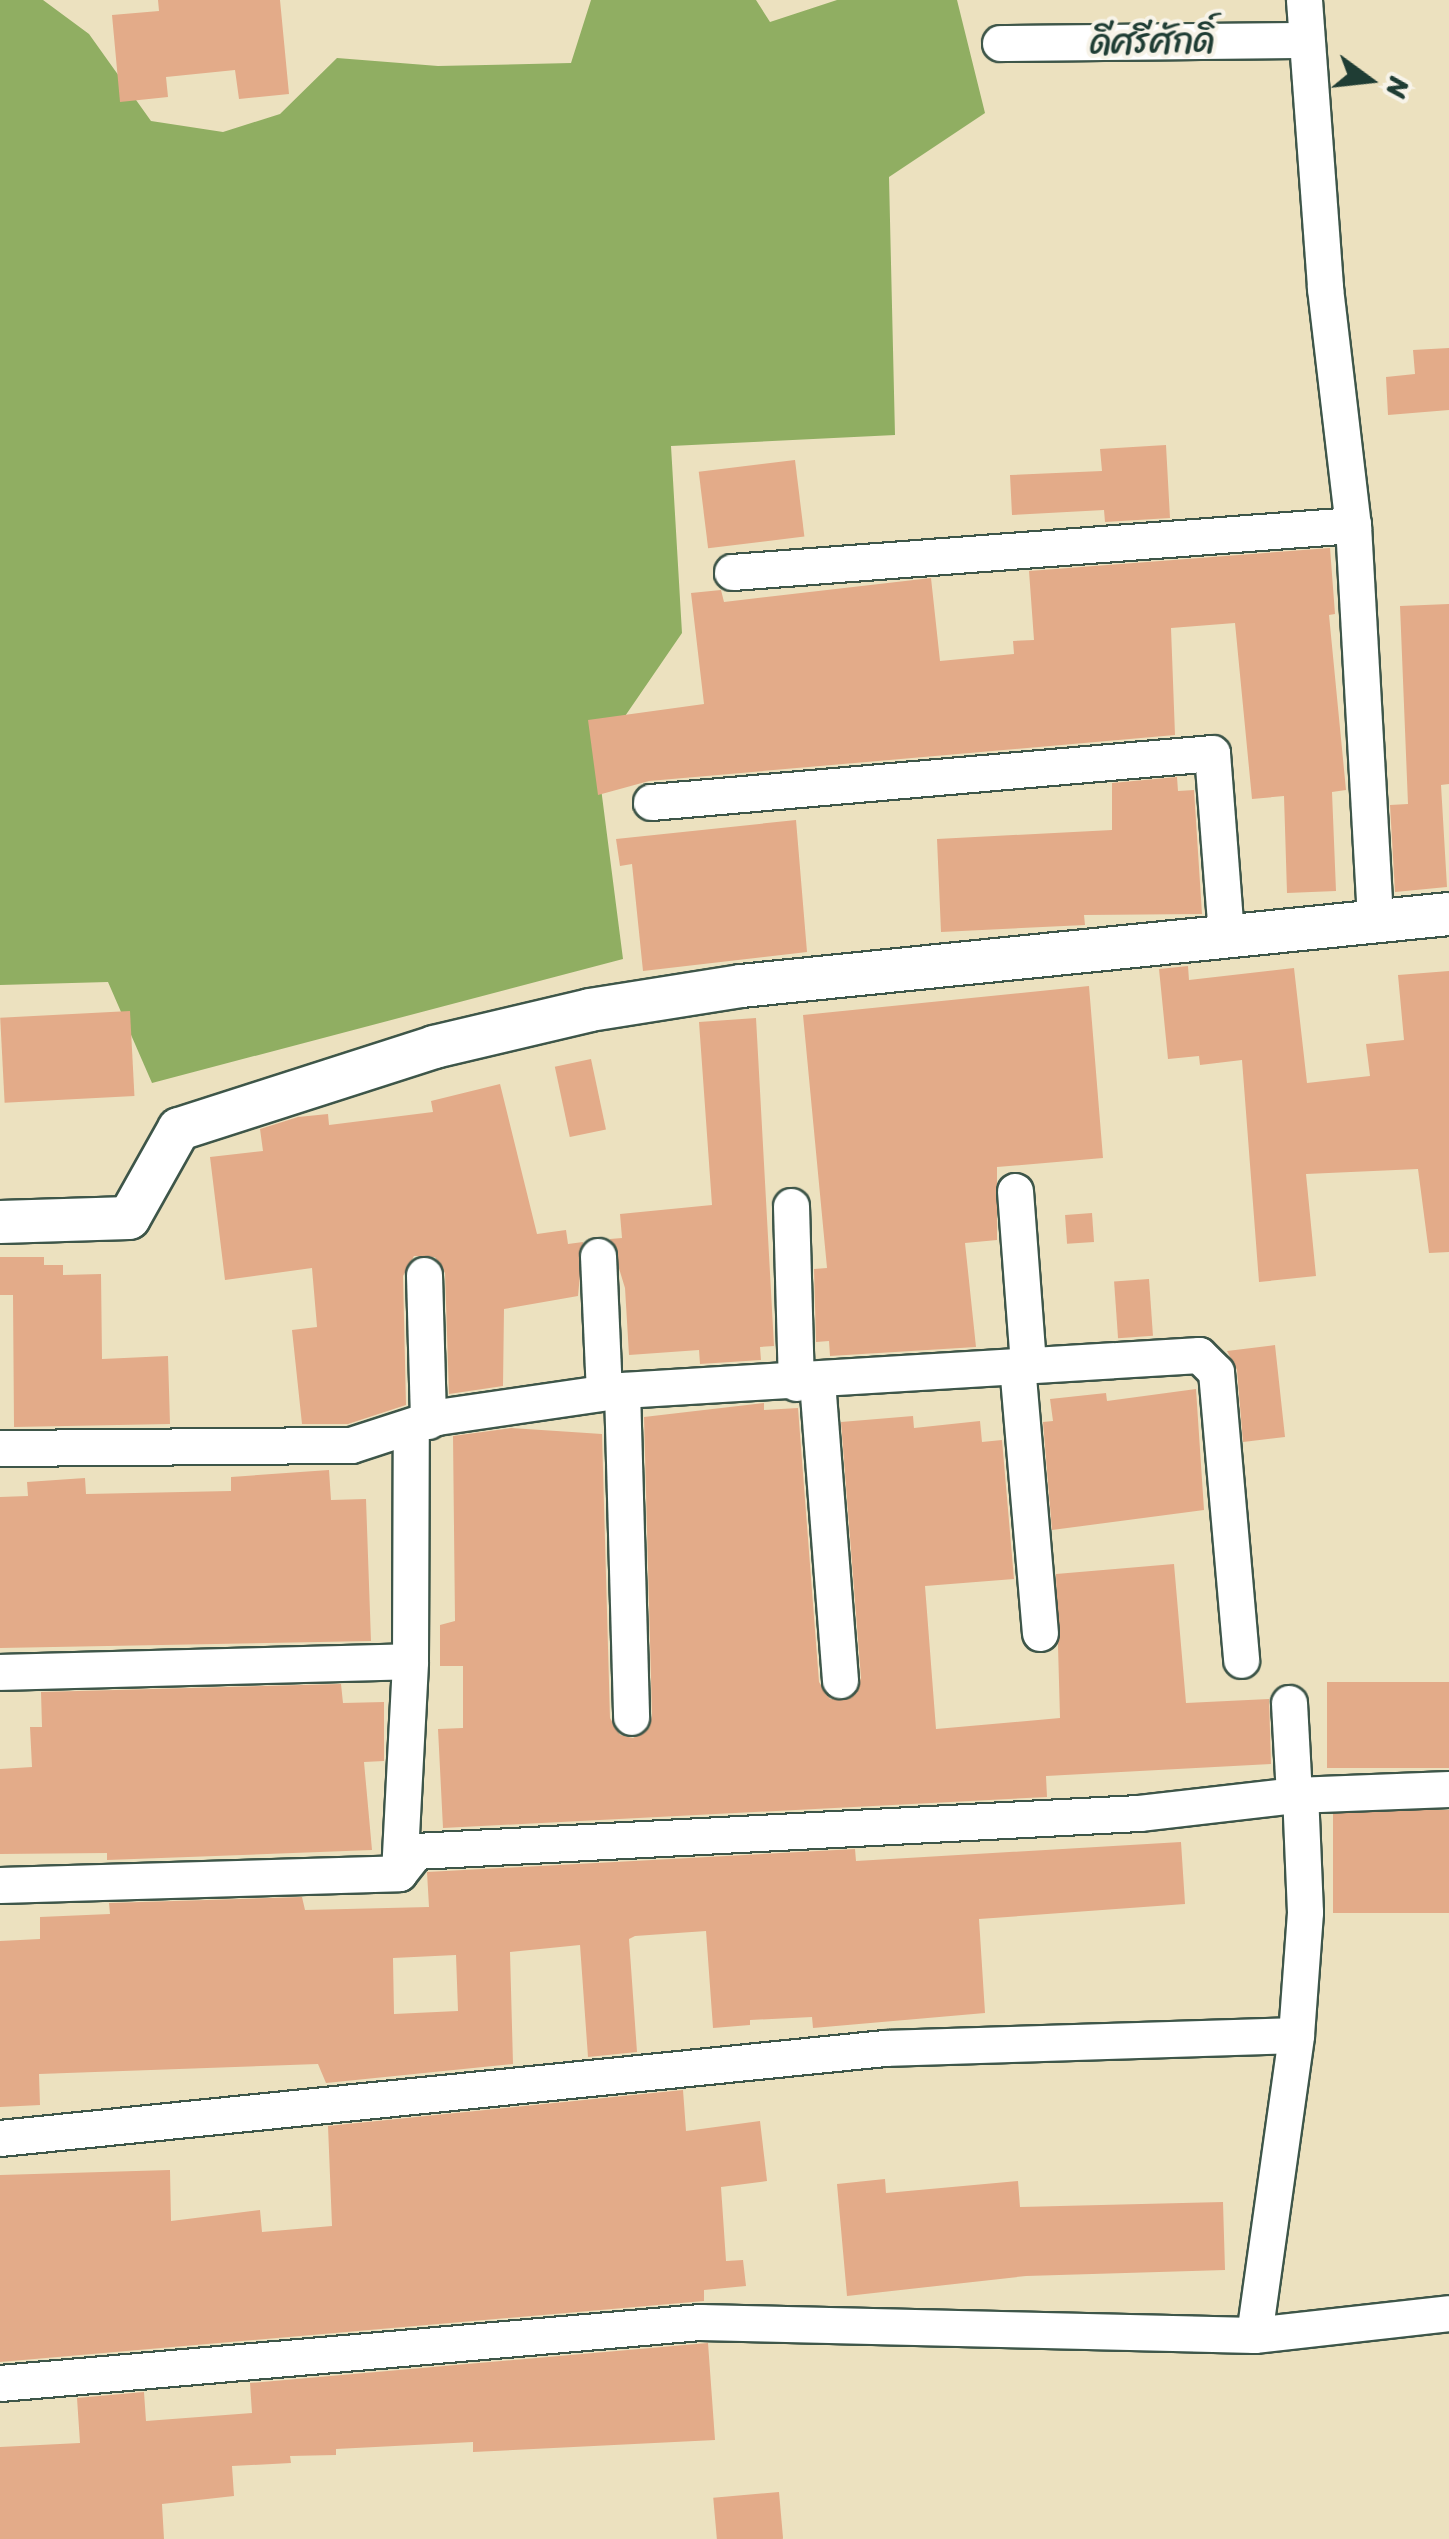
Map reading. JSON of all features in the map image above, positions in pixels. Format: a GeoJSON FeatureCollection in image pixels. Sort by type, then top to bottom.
{"type":"FeatureCollection","features":[{"type":"Feature","properties":{"kind":"street"},"geometry":{"type":"LineString","coordinates":[[1304,0],[1304,40],[1353,524],[1374,918]]}},
{"type":"Feature","properties":{"kind":"street","name":"ดีศรีศักดิ์"},"geometry":{"type":"LineString","coordinates":[[1000,43],[1304,40]]}},
{"type":"Feature","properties":{"kind":"street"},"geometry":{"type":"LineString","coordinates":[[732,572],[1353,524]]}},
{"type":"Feature","properties":{"kind":"street"},"geometry":{"type":"LineString","coordinates":[[651,802],[1212,753],[1226,932]]}},
{"type":"Feature","properties":{"kind":"street"},"geometry":{"type":"LineString","coordinates":[[0,1222],[129,1218],[180,1129],[434,1047],[572,1014],[741,986],[1226,932],[1449,914]]}},
{"type":"Feature","properties":{"kind":"street"},"geometry":{"type":"LineString","coordinates":[[1015,1191],[1040,1633]]}},
{"type":"Feature","properties":{"kind":"street"},"geometry":{"type":"LineString","coordinates":[[791,1206],[840,1680]]}},
{"type":"Feature","properties":{"kind":"street"},"geometry":{"type":"LineString","coordinates":[[598,1256],[613,1391],[631,1717]]}},
{"type":"Feature","properties":{"kind":"street"},"geometry":{"type":"LineString","coordinates":[[399,1873],[424,1275]]}},
{"type":"Feature","properties":{"kind":"street"},"geometry":{"type":"LineString","coordinates":[[0,1448],[352,1446],[419,1425],[613,1391],[807,1382],[1190,1355],[1211,1360],[1241,1660]]}},
{"type":"Feature","properties":{"kind":"street"},"geometry":{"type":"LineString","coordinates":[[0,1672],[410,1661]]}},
{"type":"Feature","properties":{"kind":"street"},"geometry":{"type":"LineString","coordinates":[[1254,2335],[1296,2035],[1305,1912],[1290,1703]]}},
{"type":"Feature","properties":{"kind":"street"},"geometry":{"type":"LineString","coordinates":[[399,1873],[416,1851],[1140,1813],[1297,1795],[1449,1789]]}},
{"type":"Feature","properties":{"kind":"street"},"geometry":{"type":"LineString","coordinates":[[0,1885],[399,1873]]}},
{"type":"Feature","properties":{"kind":"street"},"geometry":{"type":"LineString","coordinates":[[0,2138],[885,2048],[1296,2035]]}},
{"type":"Feature","properties":{"kind":"street"},"geometry":{"type":"LineString","coordinates":[[0,2383],[700,2322],[1254,2335],[1449,2313]]}},
{"type":"Feature","properties":{"kind":"green space"},"geometry":{"type":"Polygon","coordinates":[[[0,0],[43,0],[89,34],[151,121],[223,132],[280,114],[337,58],[438,66],[571,63],[591,0],[756,0],[770,22],[837,0],[957,0],[985,113],[889,177],[895,435],[671,446],[682,633],[597,757],[623,959],[152,1083],[108,982],[0,985],[0,0]]]}},
{"type":"Feature","properties":{"kind":"building"},"geometry":{"type":"Polygon","coordinates":[[[158,0],[280,0],[289,94],[239,99],[235,70],[166,77],[168,97],[120,102],[112,15],[159,11],[158,0]]]}},
{"type":"Feature","properties":{"kind":"building"},"geometry":{"type":"Polygon","coordinates":[[[1449,348],[1449,410],[1388,415],[1386,377],[1415,374],[1413,350],[1449,348]]]}},
{"type":"Feature","properties":{"kind":"building"},"geometry":{"type":"Polygon","coordinates":[[[1166,445],[1170,518],[1105,522],[1104,510],[1012,515],[1010,475],[1102,471],[1100,449],[1166,445]]]}},
{"type":"Feature","properties":{"kind":"building"},"geometry":{"type":"Polygon","coordinates":[[[795,460],[804,536],[708,548],[699,472],[795,460]]]}},
{"type":"Feature","properties":{"kind":"building"},"geometry":{"type":"Polygon","coordinates":[[[1330,548],[1335,614],[1329,615],[1346,790],[1332,792],[1336,891],[1287,893],[1284,796],[1252,799],[1235,623],[1171,628],[1175,735],[649,781],[598,795],[588,720],[704,704],[691,593],[721,590],[724,602],[931,578],[940,661],[1014,654],[1013,641],[1034,640],[1029,571],[1330,548]]]}},
{"type":"Feature","properties":{"kind":"building"},"geometry":{"type":"Polygon","coordinates":[[[1449,604],[1449,784],[1441,785],[1447,887],[1395,892],[1390,805],[1408,804],[1400,606],[1449,604]]]}},
{"type":"Feature","properties":{"kind":"building"},"geometry":{"type":"Polygon","coordinates":[[[1177,777],[1178,791],[1194,790],[1202,914],[1084,915],[1085,925],[941,932],[937,839],[1112,830],[1112,783],[1177,777]]]}},
{"type":"Feature","properties":{"kind":"building"},"geometry":{"type":"Polygon","coordinates":[[[796,820],[807,952],[643,971],[632,864],[620,866],[616,839],[796,820]]]}},
{"type":"Feature","properties":{"kind":"building"},"geometry":{"type":"Polygon","coordinates":[[[1188,966],[1189,980],[1294,968],[1307,1083],[1370,1076],[1366,1044],[1404,1040],[1398,975],[1449,971],[1449,1252],[1429,1253],[1418,1169],[1306,1174],[1316,1276],[1259,1282],[1242,1060],[1200,1065],[1199,1056],[1168,1059],[1159,969],[1188,966]]]}},
{"type":"Feature","properties":{"kind":"building"},"geometry":{"type":"Polygon","coordinates":[[[1089,986],[1103,1158],[997,1167],[997,1240],[965,1243],[976,1347],[830,1356],[829,1341],[816,1342],[814,1269],[827,1268],[803,1015],[1089,986]]]}},
{"type":"Feature","properties":{"kind":"building"},"geometry":{"type":"Polygon","coordinates":[[[130,1011],[134,1096],[5,1103],[0,1018],[130,1011]]]}},
{"type":"Feature","properties":{"kind":"building"},"geometry":{"type":"Polygon","coordinates":[[[756,1018],[774,1346],[760,1347],[761,1360],[700,1364],[699,1350],[629,1355],[625,1288],[610,1239],[622,1238],[620,1214],[712,1205],[699,1022],[756,1018]]]}},
{"type":"Feature","properties":{"kind":"building"},"geometry":{"type":"Polygon","coordinates":[[[591,1059],[606,1129],[570,1137],[555,1067],[591,1059]]]}},
{"type":"Feature","properties":{"kind":"building"},"geometry":{"type":"Polygon","coordinates":[[[500,1084],[537,1234],[566,1230],[568,1244],[583,1242],[578,1296],[504,1309],[503,1386],[449,1394],[445,1273],[435,1257],[414,1256],[403,1276],[406,1405],[348,1424],[302,1424],[292,1330],[317,1327],[312,1268],[225,1280],[210,1157],[263,1151],[260,1129],[298,1117],[328,1114],[329,1125],[433,1112],[431,1101],[500,1084]]]}},
{"type":"Feature","properties":{"kind":"building"},"geometry":{"type":"Polygon","coordinates":[[[1092,1213],[1094,1242],[1067,1244],[1065,1215],[1092,1213]]]}},
{"type":"Feature","properties":{"kind":"building"},"geometry":{"type":"Polygon","coordinates":[[[0,1257],[44,1257],[44,1265],[63,1265],[63,1275],[101,1274],[102,1359],[168,1356],[170,1424],[14,1427],[13,1295],[0,1295],[0,1257]]]}},
{"type":"Feature","properties":{"kind":"building"},"geometry":{"type":"Polygon","coordinates":[[[1149,1279],[1153,1336],[1118,1338],[1114,1281],[1149,1279]]]}},
{"type":"Feature","properties":{"kind":"building"},"geometry":{"type":"Polygon","coordinates":[[[1275,1345],[1285,1437],[1243,1442],[1237,1370],[1227,1351],[1275,1345]]]}},
{"type":"Feature","properties":{"kind":"building"},"geometry":{"type":"Polygon","coordinates":[[[1196,1389],[1204,1510],[1052,1530],[1043,1422],[1053,1421],[1050,1399],[1106,1393],[1107,1401],[1196,1389]]]}},
{"type":"Feature","properties":{"kind":"building"},"geometry":{"type":"Polygon","coordinates":[[[764,1403],[764,1410],[798,1408],[819,1682],[830,1699],[851,1698],[861,1678],[841,1422],[913,1416],[914,1428],[980,1421],[982,1442],[1002,1440],[1014,1579],[925,1586],[936,1729],[1060,1718],[1056,1574],[1174,1564],[1186,1703],[1269,1699],[1271,1764],[1046,1776],[1047,1797],[443,1828],[438,1729],[463,1728],[463,1666],[440,1666],[440,1625],[455,1621],[453,1436],[511,1428],[602,1434],[610,1718],[620,1735],[633,1738],[649,1728],[652,1716],[644,1417],[764,1403]]]}},
{"type":"Feature","properties":{"kind":"building"},"geometry":{"type":"Polygon","coordinates":[[[329,1470],[331,1500],[366,1499],[371,1641],[0,1648],[0,1497],[28,1496],[27,1482],[85,1478],[86,1494],[231,1491],[231,1477],[329,1470]]]}},
{"type":"Feature","properties":{"kind":"building"},"geometry":{"type":"Polygon","coordinates":[[[1327,1682],[1449,1682],[1449,1768],[1327,1768],[1327,1682]]]}},
{"type":"Feature","properties":{"kind":"building"},"geometry":{"type":"Polygon","coordinates":[[[341,1684],[343,1703],[384,1702],[384,1761],[364,1762],[372,1850],[107,1860],[107,1853],[0,1854],[0,1769],[32,1767],[30,1727],[42,1727],[41,1692],[341,1684]]]}},
{"type":"Feature","properties":{"kind":"building"},"geometry":{"type":"Polygon","coordinates":[[[1333,1810],[1449,1810],[1449,1913],[1333,1913],[1333,1810]]]}},
{"type":"Feature","properties":{"kind":"building"},"geometry":{"type":"Polygon","coordinates":[[[1181,1842],[1185,1904],[979,1919],[985,2013],[813,2028],[812,2017],[750,2020],[750,2025],[713,2028],[706,1931],[635,1936],[629,1939],[637,2052],[588,2057],[580,1945],[510,1952],[513,2064],[326,2083],[318,2064],[39,2074],[40,2105],[0,2107],[0,1941],[40,1939],[40,1917],[110,1914],[109,1903],[302,1897],[305,1910],[429,1907],[427,1872],[855,1849],[856,1861],[1181,1842]],[[456,1955],[393,1958],[394,2014],[458,2011],[456,1955]]]}},
{"type":"Feature","properties":{"kind":"building"},"geometry":{"type":"Polygon","coordinates":[[[683,2090],[686,2131],[760,2121],[767,2181],[721,2187],[726,2261],[743,2260],[746,2286],[704,2290],[704,2301],[0,2362],[0,2175],[170,2170],[171,2221],[260,2210],[262,2232],[332,2226],[328,2126],[683,2090]]]}},
{"type":"Feature","properties":{"kind":"building"},"geometry":{"type":"Polygon","coordinates":[[[885,2179],[886,2193],[1018,2181],[1020,2207],[1223,2202],[1225,2270],[1026,2276],[847,2296],[837,2184],[885,2179]]]}},
{"type":"Feature","properties":{"kind":"building"},"geometry":{"type":"Polygon","coordinates":[[[708,2343],[715,2440],[473,2452],[473,2442],[336,2449],[336,2455],[290,2456],[291,2463],[232,2466],[234,2496],[162,2504],[164,2539],[0,2539],[0,2447],[80,2443],[77,2398],[144,2392],[146,2421],[252,2413],[250,2383],[708,2343]]]}},
{"type":"Feature","properties":{"kind":"building"},"geometry":{"type":"Polygon","coordinates":[[[779,2492],[783,2539],[717,2539],[713,2498],[779,2492]]]}}]}
